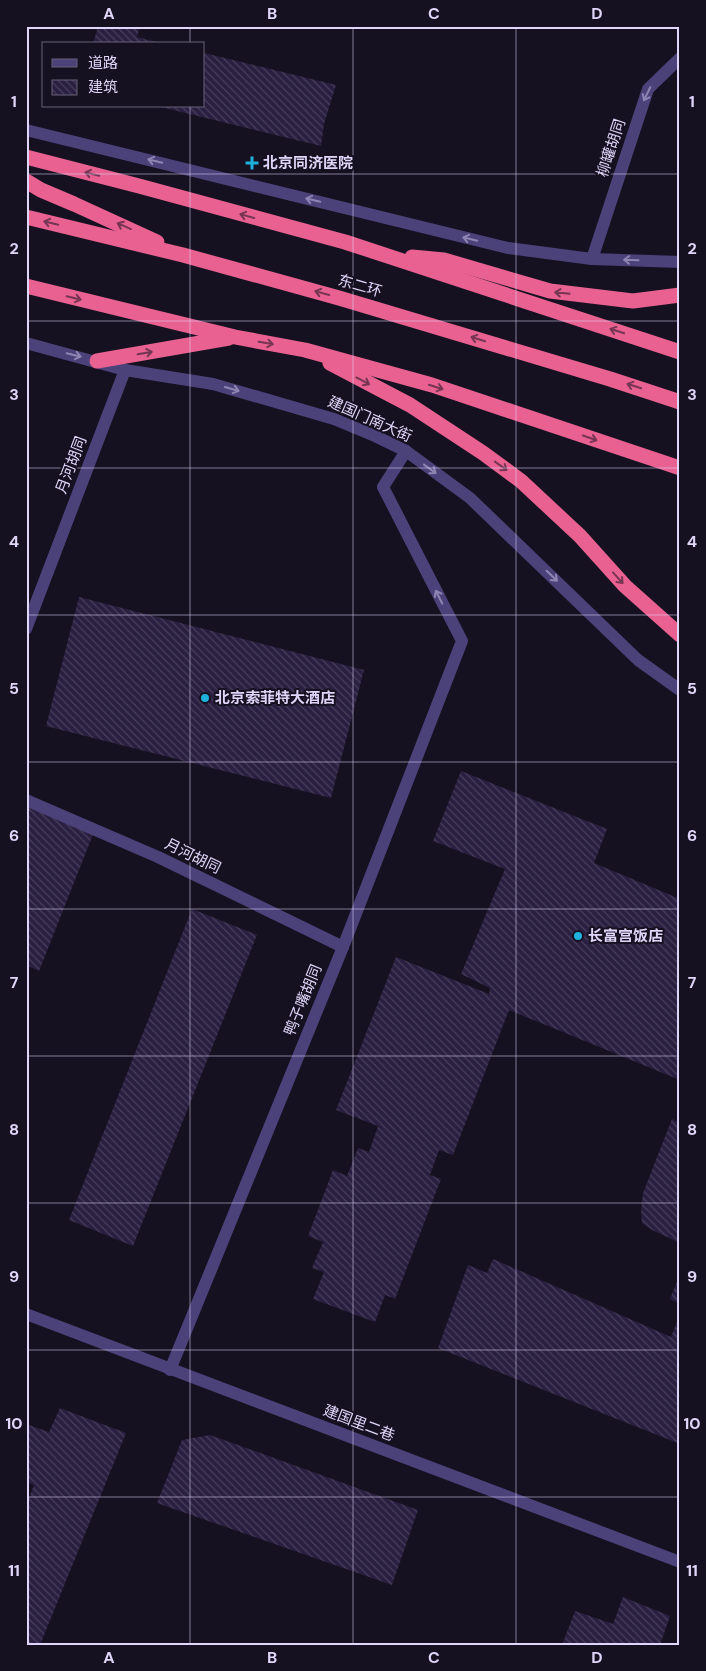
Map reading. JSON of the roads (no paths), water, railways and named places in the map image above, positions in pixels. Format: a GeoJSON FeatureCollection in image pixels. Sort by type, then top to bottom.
{"type":"FeatureCollection","features":[{"type":"Feature","properties":{"kind":"highway"},"geometry":{"type":"LineString","coordinates":[[26,157],[344,242],[680,352]]}},
{"type":"Feature","properties":{"kind":"highway"},"geometry":{"type":"LineString","coordinates":[[26,182],[133,230],[183,255]]}},
{"type":"Feature","properties":{"kind":"highway","name":"东二环"},"geometry":{"type":"LineString","coordinates":[[26,217],[183,255],[348,300],[610,378],[680,402]]}},
{"type":"Feature","properties":{"kind":"highway"},"geometry":{"type":"LineString","coordinates":[[384,254],[444,260],[550,292],[633,301],[680,295]]}},
{"type":"Feature","properties":{"kind":"highway"},"geometry":{"type":"LineString","coordinates":[[26,286],[235,337],[305,350],[432,385],[680,468]]}},
{"type":"Feature","properties":{"kind":"highway"},"geometry":{"type":"LineString","coordinates":[[97,361],[235,337]]}},
{"type":"Feature","properties":{"kind":"highway"},"geometry":{"type":"LineString","coordinates":[[305,350],[410,406],[521,480],[580,536],[625,586],[680,635]]}},
{"type":"Feature","properties":{"kind":"street","name":"柳罐胡同"},"geometry":{"type":"LineString","coordinates":[[592,259],[648,90],[680,58]]}},
{"type":"Feature","properties":{"kind":"street"},"geometry":{"type":"LineString","coordinates":[[26,130],[508,248],[592,259],[680,262]]}},
{"type":"Feature","properties":{"kind":"street","name":"建国门南大街"},"geometry":{"type":"LineString","coordinates":[[26,343],[125,370],[213,384],[334,419],[406,451],[470,498],[638,660],[680,690]]}},
{"type":"Feature","properties":{"kind":"street","name":"月河胡同"},"geometry":{"type":"LineString","coordinates":[[26,629],[125,370]]}},
{"type":"Feature","properties":{"kind":"street","name":"鸭子嘴胡同"},"geometry":{"type":"LineString","coordinates":[[170,1370],[343,946],[462,641],[383,487],[406,451]]}},
{"type":"Feature","properties":{"kind":"street","name":"月河胡同"},"geometry":{"type":"LineString","coordinates":[[26,800],[158,857],[343,946]]}},
{"type":"Feature","properties":{"kind":"street","name":"建国里二巷"},"geometry":{"type":"LineString","coordinates":[[26,1314],[680,1562]]}},
{"type":"Feature","properties":{"kind":"place","name":"北京同济医院"},"geometry":{"type":"Point","coordinates":[252,163]}},
{"type":"Feature","properties":{"kind":"place","name":"北京索菲特大酒店"},"geometry":{"type":"Point","coordinates":[205,698]}},
{"type":"Feature","properties":{"kind":"place","name":"长富宫饭店"},"geometry":{"type":"Point","coordinates":[578,936]}}]}
